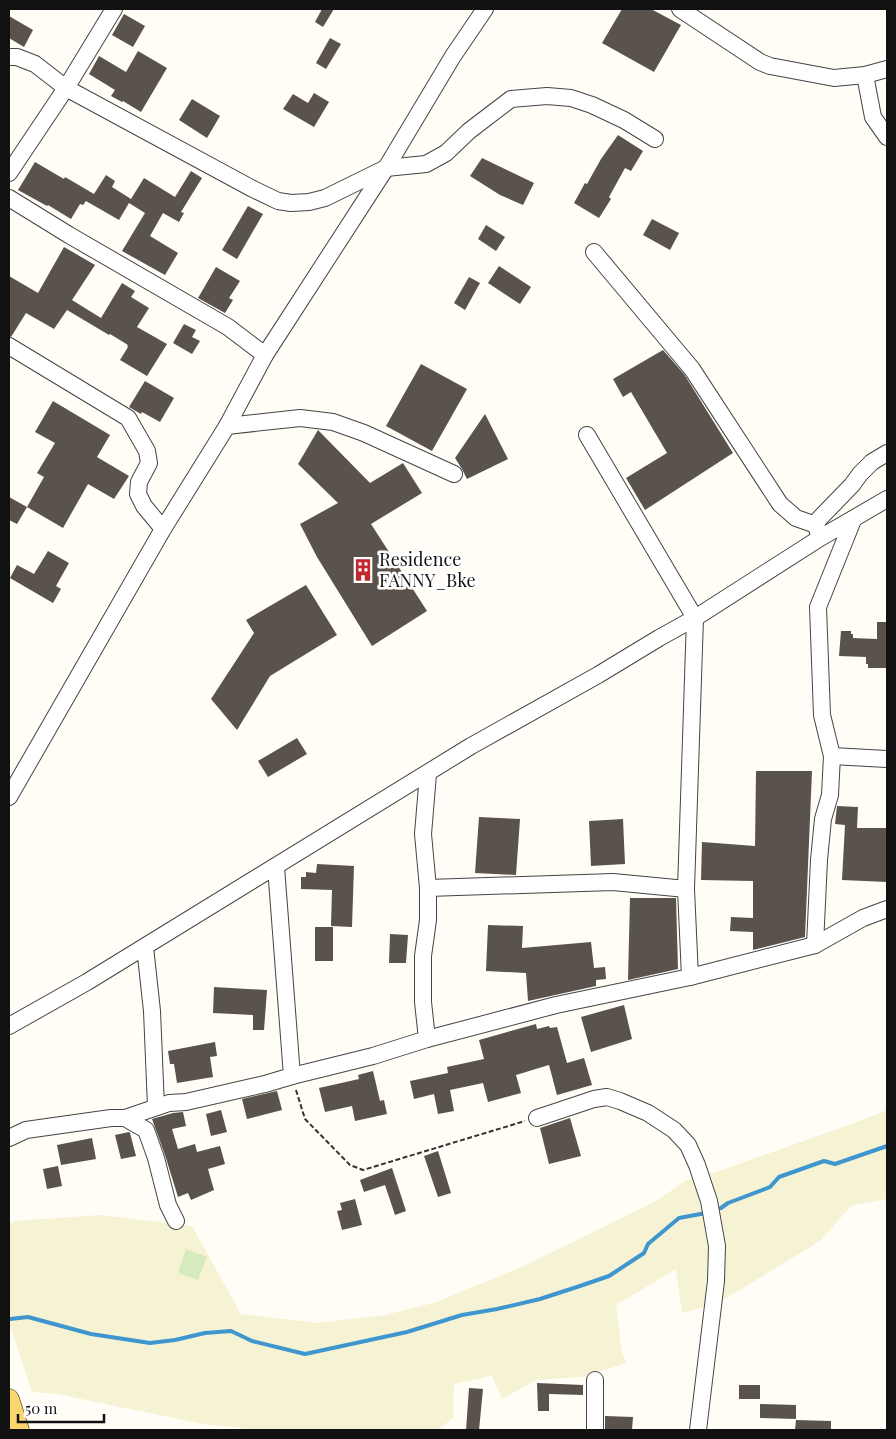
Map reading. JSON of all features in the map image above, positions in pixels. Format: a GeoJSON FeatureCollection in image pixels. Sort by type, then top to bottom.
{"type":"FeatureCollection","features":[{"type":"Feature","properties":{"kind":"main road"},"geometry":{"type":"LineString","coordinates":[[9,1399],[19,1430]]}},
{"type":"Feature","properties":{"kind":"street"},"geometry":{"type":"LineString","coordinates":[[9,173],[66,88],[114,9]]}},
{"type":"Feature","properties":{"kind":"street"},"geometry":{"type":"LineString","coordinates":[[9,797],[163,529],[227,426],[265,355],[386,168],[453,56],[485,9]]}},
{"type":"Feature","properties":{"kind":"street"},"geometry":{"type":"LineString","coordinates":[[680,9],[760,62],[770,66],[834,78],[865,75],[887,69]]}},
{"type":"Feature","properties":{"kind":"street"},"geometry":{"type":"LineString","coordinates":[[9,57],[17,57],[35,64],[66,88],[278,202],[309,202],[325,198],[386,168],[426,164],[436,160],[469,131],[511,99],[546,96],[571,98],[592,105],[624,120],[655,139]]}},
{"type":"Feature","properties":{"kind":"street"},"geometry":{"type":"LineString","coordinates":[[865,75],[873,116],[887,137]]}},
{"type":"Feature","properties":{"kind":"street"},"geometry":{"type":"LineString","coordinates":[[9,198],[228,327],[265,355]]}},
{"type":"Feature","properties":{"kind":"street"},"geometry":{"type":"LineString","coordinates":[[594,252],[692,369],[780,504],[796,518],[818,532]]}},
{"type":"Feature","properties":{"kind":"street"},"geometry":{"type":"LineString","coordinates":[[9,346],[128,418],[147,451],[148,463],[138,482],[138,494],[144,506],[163,529]]}},
{"type":"Feature","properties":{"kind":"street"},"geometry":{"type":"LineString","coordinates":[[227,426],[300,418],[333,422],[364,432],[454,474]]}},
{"type":"Feature","properties":{"kind":"street"},"geometry":{"type":"LineString","coordinates":[[587,435],[695,618],[686,889],[690,977]]}},
{"type":"Feature","properties":{"kind":"street"},"geometry":{"type":"LineString","coordinates":[[818,532],[819,519],[872,462],[887,453]]}},
{"type":"Feature","properties":{"kind":"street"},"geometry":{"type":"LineString","coordinates":[[9,1026],[86,982],[276,867],[471,746],[695,618],[771,571],[818,532],[853,520],[887,499]]}},
{"type":"Feature","properties":{"kind":"street"},"geometry":{"type":"LineString","coordinates":[[815,945],[819,860],[823,820],[830,796],[832,756],[822,715],[818,607],[853,520]]}},
{"type":"Feature","properties":{"kind":"street"},"geometry":{"type":"LineString","coordinates":[[832,756],[887,759]]}},
{"type":"Feature","properties":{"kind":"street"},"geometry":{"type":"LineString","coordinates":[[427,1039],[424,1018],[423,956],[428,920],[428,888],[423,834],[428,774]]}},
{"type":"Feature","properties":{"kind":"street"},"geometry":{"type":"LineString","coordinates":[[276,867],[292,1076]]}},
{"type":"Feature","properties":{"kind":"street"},"geometry":{"type":"LineString","coordinates":[[428,888],[613,882],[686,889]]}},
{"type":"Feature","properties":{"kind":"street"},"geometry":{"type":"LineString","coordinates":[[9,1138],[26,1130],[111,1118],[125,1118],[169,1103],[186,1102],[265,1084],[556,1005],[690,977],[815,945],[863,918],[887,909]]}},
{"type":"Feature","properties":{"kind":"street"},"geometry":{"type":"LineString","coordinates":[[145,946],[152,1010],[156,1107]]}},
{"type":"Feature","properties":{"kind":"street"},"geometry":{"type":"LineString","coordinates":[[537,1118],[594,1099],[607,1097],[648,1113],[674,1130],[688,1146],[697,1165],[709,1201],[718,1246],[716,1281],[698,1430]]}},
{"type":"Feature","properties":{"kind":"street"},"geometry":{"type":"LineString","coordinates":[[125,1118],[146,1130],[156,1158],[168,1205],[176,1221]]}},
{"type":"Feature","properties":{"kind":"street"},"geometry":{"type":"LineString","coordinates":[[595,1380],[595,1430]]}},
{"type":"Feature","properties":{"kind":"path"},"geometry":{"type":"LineString","coordinates":[[292,1076],[305,1119],[350,1165],[363,1170],[537,1118]]}},
{"type":"Feature","properties":{"kind":"shaded area"},"geometry":{"type":"Polygon","coordinates":[[[887,1110],[887,1199],[852,1205],[820,1241],[715,1305],[682,1313],[676,1269],[616,1305],[622,1354],[627,1363],[582,1377],[536,1380],[502,1399],[492,1376],[454,1384],[453,1418],[438,1430],[242,1430],[241,1428],[203,1424],[57,1394],[32,1392],[9,1323],[9,1224],[15,1221],[100,1215],[192,1226],[241,1314],[317,1323],[385,1315],[437,1302],[528,1264],[658,1200],[686,1180],[722,1170],[887,1110]]]}},
{"type":"Feature","properties":{"kind":"green space"},"geometry":{"type":"Polygon","coordinates":[[[186,1249],[207,1257],[198,1280],[178,1273],[186,1249]]]}},
{"type":"Feature","properties":{"kind":"building"},"geometry":{"type":"Polygon","coordinates":[[[322,9],[334,9],[323,27],[315,22],[322,9]]]}},
{"type":"Feature","properties":{"kind":"building"},"geometry":{"type":"Polygon","coordinates":[[[622,9],[651,9],[681,25],[654,72],[602,43],[622,9]]]}},
{"type":"Feature","properties":{"kind":"building"},"geometry":{"type":"Polygon","coordinates":[[[124,14],[145,26],[133,47],[112,35],[124,14]]]}},
{"type":"Feature","properties":{"kind":"building"},"geometry":{"type":"Polygon","coordinates":[[[9,16],[33,30],[24,47],[9,38],[9,16]]]}},
{"type":"Feature","properties":{"kind":"building"},"geometry":{"type":"Polygon","coordinates":[[[330,38],[341,44],[326,69],[316,63],[330,38]]]}},
{"type":"Feature","properties":{"kind":"building"},"geometry":{"type":"Polygon","coordinates":[[[138,51],[167,68],[141,112],[111,96],[115,90],[89,74],[99,56],[126,72],[138,51]]]}},
{"type":"Feature","properties":{"kind":"building"},"geometry":{"type":"Polygon","coordinates":[[[314,93],[329,102],[314,127],[283,109],[293,94],[308,103],[314,93]]]}},
{"type":"Feature","properties":{"kind":"building"},"geometry":{"type":"Polygon","coordinates":[[[192,99],[220,116],[207,138],[179,120],[192,99]]]}},
{"type":"Feature","properties":{"kind":"building"},"geometry":{"type":"Polygon","coordinates":[[[618,135],[643,151],[631,171],[625,168],[609,197],[611,199],[599,218],[574,203],[585,183],[587,184],[601,159],[618,135]]]}},
{"type":"Feature","properties":{"kind":"building"},"geometry":{"type":"Polygon","coordinates":[[[482,158],[534,183],[523,205],[500,195],[470,176],[482,158]]]}},
{"type":"Feature","properties":{"kind":"building"},"geometry":{"type":"Polygon","coordinates":[[[35,162],[94,194],[106,175],[115,181],[112,187],[131,199],[144,178],[175,197],[191,171],[202,178],[181,212],[184,213],[179,222],[163,213],[150,236],[178,253],[165,275],[122,251],[145,213],[129,203],[119,220],[86,201],[83,205],[80,204],[71,219],[18,190],[35,162]]]}},
{"type":"Feature","properties":{"kind":"building"},"geometry":{"type":"Polygon","coordinates":[[[248,206],[263,214],[237,259],[222,250],[248,206]]]}},
{"type":"Feature","properties":{"kind":"building"},"geometry":{"type":"Polygon","coordinates":[[[652,219],[679,233],[670,250],[643,235],[652,219]]]}},
{"type":"Feature","properties":{"kind":"building"},"geometry":{"type":"Polygon","coordinates":[[[486,225],[505,237],[496,251],[478,239],[486,225]]]}},
{"type":"Feature","properties":{"kind":"building"},"geometry":{"type":"Polygon","coordinates":[[[64,247],[95,265],[72,300],[101,318],[122,283],[135,291],[131,297],[149,308],[137,327],[167,344],[147,376],[120,360],[128,345],[67,310],[54,329],[26,313],[11,337],[9,336],[9,276],[38,293],[64,247]]]}},
{"type":"Feature","properties":{"kind":"building"},"geometry":{"type":"Polygon","coordinates":[[[499,266],[531,287],[520,304],[488,283],[499,266]]]}},
{"type":"Feature","properties":{"kind":"building"},"geometry":{"type":"Polygon","coordinates":[[[216,267],[240,281],[229,298],[233,300],[225,313],[198,298],[216,267]]]}},
{"type":"Feature","properties":{"kind":"building"},"geometry":{"type":"Polygon","coordinates":[[[469,277],[480,283],[465,310],[454,303],[469,277]]]}},
{"type":"Feature","properties":{"kind":"building"},"geometry":{"type":"Polygon","coordinates":[[[184,324],[196,330],[192,337],[200,341],[192,354],[173,343],[184,324]]]}},
{"type":"Feature","properties":{"kind":"building"},"geometry":{"type":"Polygon","coordinates":[[[663,350],[684,374],[733,453],[645,510],[626,478],[667,453],[631,392],[623,397],[613,379],[663,350]]]}},
{"type":"Feature","properties":{"kind":"building"},"geometry":{"type":"Polygon","coordinates":[[[421,364],[467,389],[432,451],[386,426],[421,364]]]}},
{"type":"Feature","properties":{"kind":"building"},"geometry":{"type":"Polygon","coordinates":[[[145,381],[174,398],[160,422],[129,407],[145,381]]]}},
{"type":"Feature","properties":{"kind":"building"},"geometry":{"type":"Polygon","coordinates":[[[53,401],[110,435],[97,457],[129,476],[114,499],[88,484],[63,528],[27,507],[44,477],[37,473],[55,443],[35,432],[53,401]]]}},
{"type":"Feature","properties":{"kind":"building"},"geometry":{"type":"Polygon","coordinates":[[[485,414],[508,459],[467,479],[455,458],[485,414]]]}},
{"type":"Feature","properties":{"kind":"building"},"geometry":{"type":"Polygon","coordinates":[[[318,430],[370,483],[403,463],[422,493],[371,524],[427,611],[372,646],[317,557],[300,524],[338,503],[298,464],[318,430]]]}},
{"type":"Feature","properties":{"kind":"building"},"geometry":{"type":"Polygon","coordinates":[[[9,497],[27,507],[17,524],[9,520],[9,497]]]}},
{"type":"Feature","properties":{"kind":"building"},"geometry":{"type":"Polygon","coordinates":[[[48,551],[69,563],[56,586],[61,589],[53,603],[10,578],[17,565],[34,574],[48,551]]]}},
{"type":"Feature","properties":{"kind":"building"},"geometry":{"type":"Polygon","coordinates":[[[306,585],[337,635],[270,676],[237,730],[211,699],[254,633],[246,620],[306,585]]]}},
{"type":"Feature","properties":{"kind":"building"},"geometry":{"type":"Polygon","coordinates":[[[877,622],[887,622],[887,668],[868,668],[866,657],[839,656],[841,631],[851,631],[853,638],[877,639],[877,622]]]}},
{"type":"Feature","properties":{"kind":"building"},"geometry":{"type":"Polygon","coordinates":[[[297,738],[307,754],[268,777],[258,761],[297,738]]]}},
{"type":"Feature","properties":{"kind":"building"},"geometry":{"type":"Polygon","coordinates":[[[756,771],[812,771],[805,937],[753,950],[753,932],[730,931],[731,917],[753,918],[753,881],[701,880],[702,842],[755,846],[756,771]]]}},
{"type":"Feature","properties":{"kind":"building"},"geometry":{"type":"Polygon","coordinates":[[[837,806],[858,807],[857,828],[887,828],[887,882],[842,880],[845,825],[835,824],[837,806]]]}},
{"type":"Feature","properties":{"kind":"building"},"geometry":{"type":"Polygon","coordinates":[[[479,817],[520,819],[516,875],[475,873],[479,817]]]}},
{"type":"Feature","properties":{"kind":"building"},"geometry":{"type":"Polygon","coordinates":[[[623,819],[625,864],[591,866],[589,821],[623,819]]]}},
{"type":"Feature","properties":{"kind":"building"},"geometry":{"type":"Polygon","coordinates":[[[317,864],[354,866],[352,927],[331,926],[332,890],[301,889],[301,877],[306,877],[306,872],[316,873],[317,864]]]}},
{"type":"Feature","properties":{"kind":"building"},"geometry":{"type":"Polygon","coordinates":[[[630,898],[676,898],[678,969],[628,980],[630,898]]]}},
{"type":"Feature","properties":{"kind":"building"},"geometry":{"type":"Polygon","coordinates":[[[488,925],[523,926],[522,948],[591,942],[594,968],[605,967],[606,979],[596,980],[596,986],[528,1001],[526,973],[486,971],[488,925]]]}},
{"type":"Feature","properties":{"kind":"building"},"geometry":{"type":"Polygon","coordinates":[[[315,927],[333,927],[333,961],[315,961],[315,927]]]}},
{"type":"Feature","properties":{"kind":"building"},"geometry":{"type":"Polygon","coordinates":[[[390,934],[408,935],[406,963],[389,963],[390,934]]]}},
{"type":"Feature","properties":{"kind":"building"},"geometry":{"type":"Polygon","coordinates":[[[214,987],[267,990],[264,1030],[253,1030],[253,1015],[213,1013],[214,987]]]}},
{"type":"Feature","properties":{"kind":"building"},"geometry":{"type":"Polygon","coordinates":[[[624,1005],[632,1039],[591,1052],[581,1017],[624,1005]]]}},
{"type":"Feature","properties":{"kind":"building"},"geometry":{"type":"Polygon","coordinates":[[[536,1024],[537,1029],[549,1026],[550,1028],[557,1027],[567,1063],[584,1058],[592,1085],[557,1095],[549,1065],[516,1075],[521,1093],[488,1102],[483,1083],[450,1090],[454,1111],[438,1114],[434,1094],[414,1099],[410,1081],[448,1073],[447,1067],[484,1059],[479,1040],[536,1024]]]}},
{"type":"Feature","properties":{"kind":"building"},"geometry":{"type":"Polygon","coordinates":[[[215,1042],[217,1056],[210,1057],[213,1077],[177,1083],[174,1064],[170,1064],[168,1051],[215,1042]]]}},
{"type":"Feature","properties":{"kind":"building"},"geometry":{"type":"Polygon","coordinates":[[[373,1071],[380,1101],[384,1100],[387,1114],[355,1121],[352,1106],[325,1112],[319,1088],[359,1079],[358,1075],[373,1071]]]}},
{"type":"Feature","properties":{"kind":"building"},"geometry":{"type":"Polygon","coordinates":[[[277,1091],[282,1110],[247,1119],[242,1099],[277,1091]]]}},
{"type":"Feature","properties":{"kind":"building"},"geometry":{"type":"Polygon","coordinates":[[[221,1110],[227,1132],[211,1136],[206,1114],[221,1110]]]}},
{"type":"Feature","properties":{"kind":"building"},"geometry":{"type":"Polygon","coordinates":[[[183,1112],[186,1126],[172,1129],[178,1149],[195,1144],[197,1152],[220,1146],[225,1164],[208,1169],[214,1190],[191,1200],[188,1193],[178,1197],[152,1119],[183,1112]]]}},
{"type":"Feature","properties":{"kind":"building"},"geometry":{"type":"Polygon","coordinates":[[[570,1118],[581,1156],[549,1164],[540,1128],[570,1118]]]}},
{"type":"Feature","properties":{"kind":"building"},"geometry":{"type":"Polygon","coordinates":[[[129,1132],[136,1156],[121,1159],[115,1135],[129,1132]]]}},
{"type":"Feature","properties":{"kind":"building"},"geometry":{"type":"Polygon","coordinates":[[[92,1138],[96,1159],[61,1165],[57,1145],[92,1138]]]}},
{"type":"Feature","properties":{"kind":"building"},"geometry":{"type":"Polygon","coordinates":[[[438,1151],[451,1193],[438,1197],[424,1156],[438,1151]]]}},
{"type":"Feature","properties":{"kind":"building"},"geometry":{"type":"Polygon","coordinates":[[[58,1166],[62,1186],[47,1189],[43,1169],[58,1166]]]}},
{"type":"Feature","properties":{"kind":"building"},"geometry":{"type":"Polygon","coordinates":[[[392,1168],[406,1211],[395,1215],[385,1185],[364,1192],[360,1180],[392,1168]]]}},
{"type":"Feature","properties":{"kind":"building"},"geometry":{"type":"Polygon","coordinates":[[[355,1199],[362,1225],[342,1230],[337,1211],[342,1210],[340,1203],[355,1199]]]}},
{"type":"Feature","properties":{"kind":"building"},"geometry":{"type":"Polygon","coordinates":[[[537,1383],[583,1385],[583,1395],[549,1394],[549,1411],[538,1411],[537,1383]]]}},
{"type":"Feature","properties":{"kind":"building"},"geometry":{"type":"Polygon","coordinates":[[[739,1385],[760,1385],[760,1399],[739,1399],[739,1385]]]}},
{"type":"Feature","properties":{"kind":"building"},"geometry":{"type":"Polygon","coordinates":[[[469,1388],[483,1389],[479,1430],[466,1430],[469,1388]]]}},
{"type":"Feature","properties":{"kind":"building"},"geometry":{"type":"Polygon","coordinates":[[[760,1404],[796,1405],[796,1419],[760,1418],[760,1404]]]}},
{"type":"Feature","properties":{"kind":"building"},"geometry":{"type":"Polygon","coordinates":[[[605,1416],[633,1417],[632,1430],[605,1430],[605,1416]]]}},
{"type":"Feature","properties":{"kind":"building"},"geometry":{"type":"Polygon","coordinates":[[[796,1420],[831,1421],[831,1430],[795,1430],[796,1420]]]}},
{"type":"Feature","properties":{"kind":"waterway"},"geometry":{"type":"LineString","coordinates":[[721,1208],[728,1203],[770,1187],[779,1177],[824,1161],[835,1164],[887,1146]]}},
{"type":"Feature","properties":{"kind":"waterway"},"geometry":{"type":"LineString","coordinates":[[10,1319],[28,1317],[91,1334],[150,1343],[175,1340],[205,1333],[231,1331],[252,1341],[305,1354],[407,1332],[462,1315],[540,1299],[609,1276],[644,1253],[648,1244],[679,1218],[706,1213]]}},
{"type":"Feature","properties":{"kind":"place","name":"Residence FANNY_Bke"},"geometry":{"type":"Point","coordinates":[363,570]}}]}
